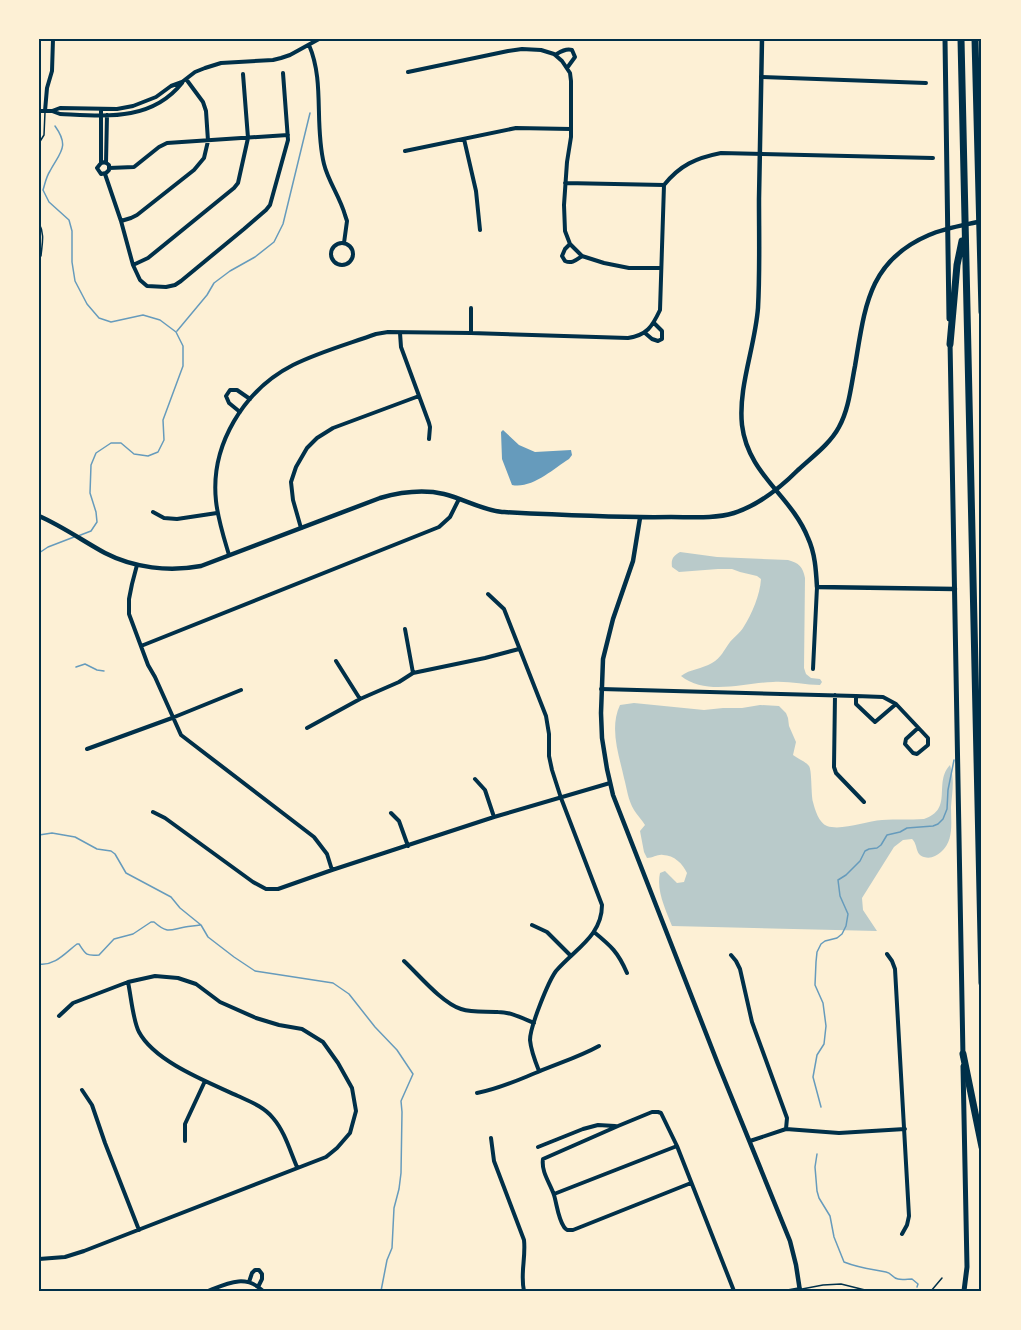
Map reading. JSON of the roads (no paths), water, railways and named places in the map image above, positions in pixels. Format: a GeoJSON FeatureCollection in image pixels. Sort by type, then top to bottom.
{"type":"FeatureCollection","features":[{"type":"Feature","properties":{"kind":"highway"},"geometry":{"type":"LineString","coordinates":[[961,39],[982,983]]}},
{"type":"Feature","properties":{"kind":"highway"},"geometry":{"type":"LineString","coordinates":[[975,39],[982,312]]}},
{"type":"Feature","properties":{"kind":"highway"},"geometry":{"type":"LineString","coordinates":[[980,212],[982,221]]}},
{"type":"Feature","properties":{"kind":"highway"},"geometry":{"type":"LineString","coordinates":[[950,344],[957,265],[965,229]]}},
{"type":"Feature","properties":{"kind":"highway"},"geometry":{"type":"LineString","coordinates":[[963,1054],[982,1147]]}},
{"type":"Feature","properties":{"kind":"main road"},"geometry":{"type":"LineString","coordinates":[[945,39],[968,1267],[964,1291]]}},
{"type":"Feature","properties":{"kind":"street"},"geometry":{"type":"LineString","coordinates":[[54,39],[52,71],[42,111],[101,116],[136,112],[155,105],[174,92],[195,72],[214,64],[273,60],[290,55],[319,39]]}},
{"type":"Feature","properties":{"kind":"street"},"geometry":{"type":"LineString","coordinates":[[762,39],[758,310],[741,409],[744,439],[750,455],[798,519],[814,556],[817,587],[813,669]]}},
{"type":"Feature","properties":{"kind":"street"},"geometry":{"type":"LineString","coordinates":[[309,45],[315,59],[317,73],[320,137],[324,165],[347,221],[345,243]]}},
{"type":"Feature","properties":{"kind":"street"},"geometry":{"type":"LineString","coordinates":[[408,72],[522,49],[541,50],[555,55],[567,68],[571,81],[571,129],[564,205],[565,231],[570,244],[582,256],[604,263],[629,268],[661,268]]}},
{"type":"Feature","properties":{"kind":"street"},"geometry":{"type":"LineString","coordinates":[[555,55],[565,50],[572,50],[575,57],[567,68]]}},
{"type":"Feature","properties":{"kind":"street"},"geometry":{"type":"LineString","coordinates":[[105,174],[133,265],[140,280],[147,286],[175,285],[266,210],[273,200],[288,135],[283,72]]}},
{"type":"Feature","properties":{"kind":"street"},"geometry":{"type":"LineString","coordinates":[[133,265],[148,258],[234,188],[239,178],[248,138],[243,74]]}},
{"type":"Feature","properties":{"kind":"street"},"geometry":{"type":"LineString","coordinates":[[761,77],[926,83]]}},
{"type":"Feature","properties":{"kind":"street"},"geometry":{"type":"LineString","coordinates":[[52,111],[60,108],[101,110],[126,108],[142,104],[171,86],[184,81]]}},
{"type":"Feature","properties":{"kind":"street"},"geometry":{"type":"LineString","coordinates":[[121,221],[137,215],[194,170],[204,158],[208,141],[205,106],[184,81]]}},
{"type":"Feature","properties":{"kind":"street"},"geometry":{"type":"LineString","coordinates":[[101,110],[103,163],[109,168],[134,167],[167,143],[288,135]]}},
{"type":"Feature","properties":{"kind":"street"},"geometry":{"type":"LineString","coordinates":[[103,163],[107,110]]}},
{"type":"Feature","properties":{"kind":"street"},"geometry":{"type":"LineString","coordinates":[[405,152],[516,128],[571,129]]}},
{"type":"Feature","properties":{"kind":"street"},"geometry":{"type":"LineString","coordinates":[[464,139],[477,192],[480,230]]}},
{"type":"Feature","properties":{"kind":"street"},"geometry":{"type":"LineString","coordinates":[[229,555],[217,513],[215,488],[222,446],[230,428],[250,399],[277,374],[294,364],[375,334],[471,333],[628,338],[638,336],[645,333],[654,323],[660,310],[664,185],[679,168],[721,153],[933,158]]}},
{"type":"Feature","properties":{"kind":"street"},"geometry":{"type":"LineString","coordinates":[[103,163],[98,166],[98,171],[105,174]]}},
{"type":"Feature","properties":{"kind":"street"},"geometry":{"type":"LineString","coordinates":[[105,174],[109,168]]}},
{"type":"Feature","properties":{"kind":"street"},"geometry":{"type":"LineString","coordinates":[[565,183],[664,185]]}},
{"type":"Feature","properties":{"kind":"street"},"geometry":{"type":"LineString","coordinates":[[39,516],[109,555],[137,565],[159,568],[201,566],[380,498],[404,492],[426,491],[444,494],[493,511],[640,518],[720,516],[736,512],[754,505],[776,490],[839,427],[846,411],[852,385],[862,319],[876,279],[898,253],[930,234],[982,221]]}},
{"type":"Feature","properties":{"kind":"street"},"geometry":{"type":"LineString","coordinates":[[345,243],[351,248],[353,256],[350,262],[340,266],[332,260],[331,252],[338,244],[345,243]]}},
{"type":"Feature","properties":{"kind":"street"},"geometry":{"type":"LineString","coordinates":[[570,244],[562,256],[565,261],[569,263],[582,256]]}},
{"type":"Feature","properties":{"kind":"street"},"geometry":{"type":"LineString","coordinates":[[471,308],[471,333]]}},
{"type":"Feature","properties":{"kind":"street"},"geometry":{"type":"LineString","coordinates":[[645,333],[652,339],[658,341],[662,339],[662,331],[654,323]]}},
{"type":"Feature","properties":{"kind":"street"},"geometry":{"type":"LineString","coordinates":[[400,333],[401,347],[429,423],[429,439]]}},
{"type":"Feature","properties":{"kind":"street"},"geometry":{"type":"LineString","coordinates":[[240,412],[229,403],[226,396],[230,390],[237,390],[250,399]]}},
{"type":"Feature","properties":{"kind":"street"},"geometry":{"type":"LineString","coordinates":[[301,528],[293,500],[291,482],[296,466],[307,448],[317,438],[333,428],[419,396]]}},
{"type":"Feature","properties":{"kind":"street"},"geometry":{"type":"LineString","coordinates":[[141,646],[439,527],[450,517],[459,499]]}},
{"type":"Feature","properties":{"kind":"street"},"geometry":{"type":"LineString","coordinates":[[153,512],[164,518],[177,519],[217,513]]}},
{"type":"Feature","properties":{"kind":"street"},"geometry":{"type":"LineString","coordinates":[[640,518],[633,561],[613,619],[602,669],[602,738],[610,783],[718,1064],[790,1241],[800,1290],[789,1291]]}},
{"type":"Feature","properties":{"kind":"street"},"geometry":{"type":"LineString","coordinates":[[137,565],[128,607],[129,614],[181,735],[314,837],[327,854],[332,870]]}},
{"type":"Feature","properties":{"kind":"street"},"geometry":{"type":"LineString","coordinates":[[817,587],[954,589]]}},
{"type":"Feature","properties":{"kind":"street"},"geometry":{"type":"LineString","coordinates":[[488,594],[504,609],[546,716],[552,770],[602,905],[601,918],[594,932],[555,973],[549,983],[530,1034],[539,1071]]}},
{"type":"Feature","properties":{"kind":"street"},"geometry":{"type":"LineString","coordinates":[[405,629],[413,673]]}},
{"type":"Feature","properties":{"kind":"street"},"geometry":{"type":"LineString","coordinates":[[307,728],[413,673],[519,649]]}},
{"type":"Feature","properties":{"kind":"street"},"geometry":{"type":"LineString","coordinates":[[336,662],[360,699]]}},
{"type":"Feature","properties":{"kind":"street"},"geometry":{"type":"LineString","coordinates":[[601,689],[883,697],[896,704],[928,738],[927,745],[917,754],[905,744],[906,739],[918,728]]}},
{"type":"Feature","properties":{"kind":"street"},"geometry":{"type":"LineString","coordinates":[[87,749],[241,690]]}},
{"type":"Feature","properties":{"kind":"street"},"geometry":{"type":"LineString","coordinates":[[835,695],[834,767],[836,773],[864,802]]}},
{"type":"Feature","properties":{"kind":"street"},"geometry":{"type":"LineString","coordinates":[[856,696],[856,704],[875,722],[896,704]]}},
{"type":"Feature","properties":{"kind":"street"},"geometry":{"type":"LineString","coordinates":[[475,779],[485,790],[494,817]]}},
{"type":"Feature","properties":{"kind":"street"},"geometry":{"type":"LineString","coordinates":[[153,812],[165,818],[253,882],[266,889],[278,890],[494,817],[610,783]]}},
{"type":"Feature","properties":{"kind":"street"},"geometry":{"type":"LineString","coordinates":[[391,813],[399,820],[408,846]]}},
{"type":"Feature","properties":{"kind":"street"},"geometry":{"type":"LineString","coordinates":[[532,925],[547,932],[571,956]]}},
{"type":"Feature","properties":{"kind":"street"},"geometry":{"type":"LineString","coordinates":[[594,932],[619,955],[627,972]]}},
{"type":"Feature","properties":{"kind":"street"},"geometry":{"type":"LineString","coordinates":[[887,954],[895,969],[905,1129],[909,1216],[902,1234]]}},
{"type":"Feature","properties":{"kind":"street"},"geometry":{"type":"LineString","coordinates":[[730,956],[740,969],[752,1022],[787,1118],[786,1129]]}},
{"type":"Feature","properties":{"kind":"street"},"geometry":{"type":"LineString","coordinates":[[404,961],[444,1000],[460,1009],[512,1014],[534,1023]]}},
{"type":"Feature","properties":{"kind":"street"},"geometry":{"type":"LineString","coordinates":[[39,1259],[65,1257],[84,1251],[326,1157],[338,1148],[350,1133],[356,1111],[352,1088],[323,1042],[302,1029],[279,1025],[220,1002],[196,984],[178,978],[155,976],[128,982],[73,1002],[59,1016]]}},
{"type":"Feature","properties":{"kind":"street"},"geometry":{"type":"LineString","coordinates":[[128,982],[138,1030],[147,1044],[161,1056],[204,1080],[261,1106],[273,1117],[285,1137],[297,1167]]}},
{"type":"Feature","properties":{"kind":"street"},"geometry":{"type":"LineString","coordinates":[[477,1093],[493,1090],[599,1046]]}},
{"type":"Feature","properties":{"kind":"street"},"geometry":{"type":"LineString","coordinates":[[185,1142],[185,1124],[204,1080]]}},
{"type":"Feature","properties":{"kind":"street"},"geometry":{"type":"LineString","coordinates":[[82,1090],[92,1105],[139,1230]]}},
{"type":"Feature","properties":{"kind":"street"},"geometry":{"type":"LineString","coordinates":[[691,1183],[568,1230],[561,1220],[554,1194],[542,1165],[543,1159],[618,1126],[658,1112],[661,1113],[677,1146],[734,1291]]}},
{"type":"Feature","properties":{"kind":"street"},"geometry":{"type":"LineString","coordinates":[[538,1147],[598,1125],[618,1126]]}},
{"type":"Feature","properties":{"kind":"street"},"geometry":{"type":"LineString","coordinates":[[750,1141],[786,1129],[856,1132],[905,1129]]}},
{"type":"Feature","properties":{"kind":"street"},"geometry":{"type":"LineString","coordinates":[[491,1138],[494,1161],[524,1240],[522,1272],[524,1291]]}},
{"type":"Feature","properties":{"kind":"street"},"geometry":{"type":"LineString","coordinates":[[554,1194],[677,1146]]}},
{"type":"Feature","properties":{"kind":"street"},"geometry":{"type":"LineString","coordinates":[[249,1282],[252,1273],[259,1270],[262,1280],[258,1287]]}},
{"type":"Feature","properties":{"kind":"street"},"geometry":{"type":"LineString","coordinates":[[208,1291],[240,1281],[249,1282],[263,1291]]}},
{"type":"Feature","properties":{"kind":"lane"},"geometry":{"type":"LineString","coordinates":[[39,143],[44,135],[42,111]]}},
{"type":"Feature","properties":{"kind":"lane"},"geometry":{"type":"LineString","coordinates":[[39,223],[44,238],[41,256]]}},
{"type":"Feature","properties":{"kind":"lane"},"geometry":{"type":"LineString","coordinates":[[931,1291],[942,1278]]}},
{"type":"Feature","properties":{"kind":"lane"},"geometry":{"type":"LineString","coordinates":[[800,1290],[841,1284],[868,1291]]}},
{"type":"Feature","properties":{"kind":"water"},"geometry":{"type":"Polygon","coordinates":[[[503,430],[519,445],[535,452],[571,450],[572,455],[535,481],[512,485],[502,459],[501,432],[503,430]]]}},
{"type":"Feature","properties":{"kind":"waterway"},"geometry":{"type":"LineString","coordinates":[[177,331],[214,283],[274,242],[283,224],[310,113]]}},
{"type":"Feature","properties":{"kind":"waterway"},"geometry":{"type":"LineString","coordinates":[[55,126],[63,144],[43,190],[49,202],[69,220],[72,231],[72,262],[75,281],[87,304],[99,318],[111,322],[143,315],[160,320],[176,332],[183,346],[183,366],[163,420],[164,440],[158,452],[148,456],[134,454],[121,443],[111,443],[96,453],[91,465],[90,493],[97,522],[91,531],[78,536]]}},
{"type":"Feature","properties":{"kind":"waterway"},"geometry":{"type":"LineString","coordinates":[[39,553],[74,537]]}},
{"type":"Feature","properties":{"kind":"waterway"},"geometry":{"type":"LineString","coordinates":[[76,667],[85,664],[104,671]]}},
{"type":"Feature","properties":{"kind":"waterway"},"geometry":{"type":"LineString","coordinates":[[821,1107],[813,1077],[817,1055],[824,1044],[826,1026],[823,1003],[815,985],[816,962],[821,944],[837,938],[846,926],[848,914],[840,896],[838,880],[860,861],[865,851],[881,845],[887,835],[907,828],[933,826],[943,819],[947,809],[954,760]]}},
{"type":"Feature","properties":{"kind":"waterway"},"geometry":{"type":"LineString","coordinates":[[39,835],[52,833],[75,837],[97,849],[111,851],[126,873],[171,897],[180,908],[201,925],[208,937],[255,971],[333,983],[349,994],[397,1050],[413,1074],[401,1101],[401,1173],[394,1208],[392,1248],[387,1260],[381,1291]]}},
{"type":"Feature","properties":{"kind":"waterway"},"geometry":{"type":"LineString","coordinates":[[39,964],[55,961],[77,944],[87,954],[99,955],[114,939],[133,934],[151,922],[169,930],[200,925]]}},
{"type":"Feature","properties":{"kind":"waterway"},"geometry":{"type":"LineString","coordinates":[[817,1154],[815,1167],[817,1191],[830,1216],[834,1237],[844,1262],[888,1273],[894,1278],[912,1279],[918,1284],[917,1287]]}}]}
